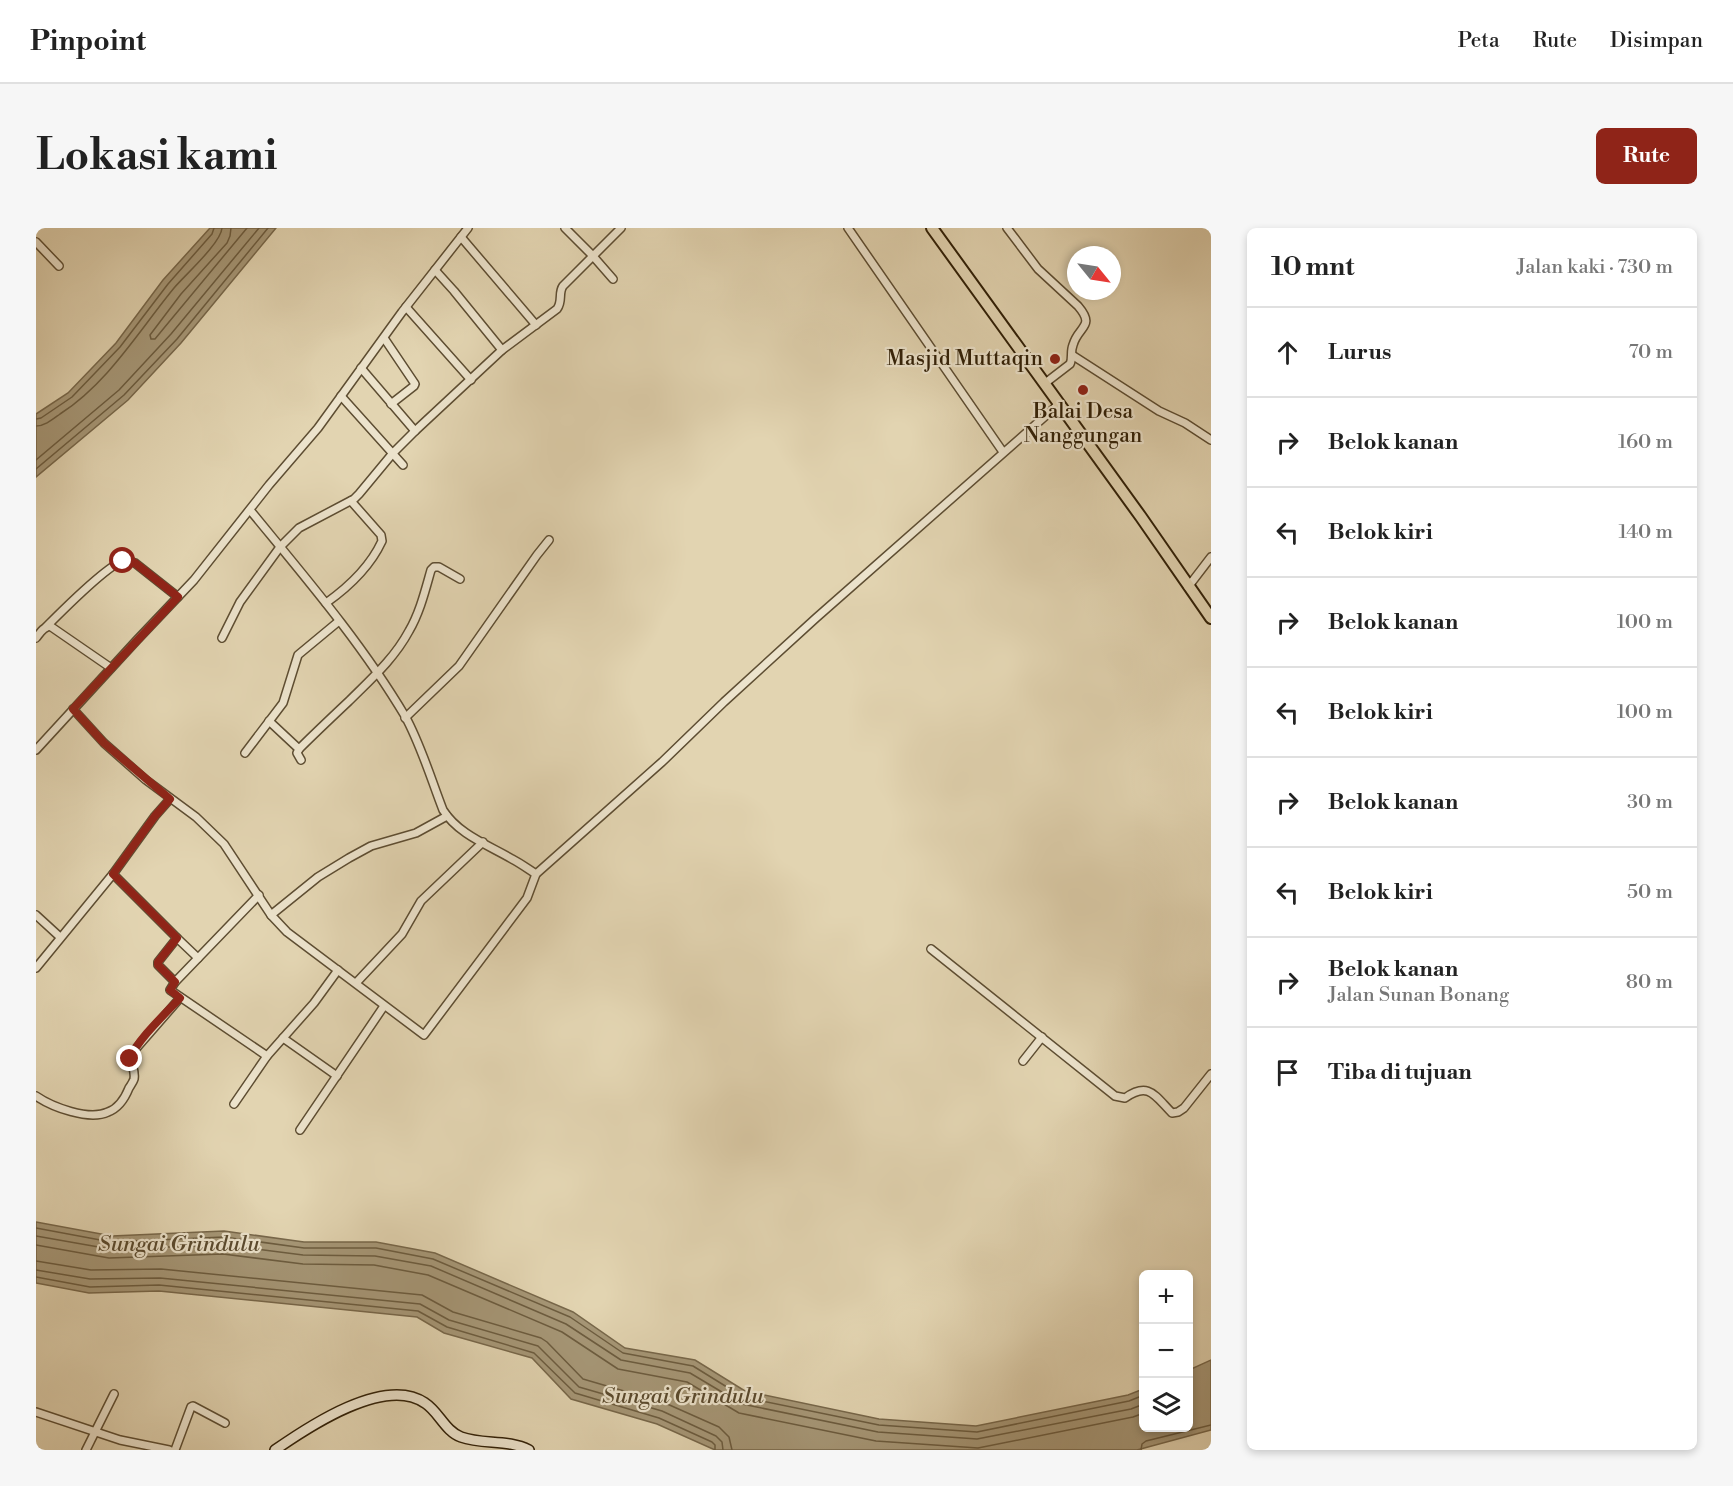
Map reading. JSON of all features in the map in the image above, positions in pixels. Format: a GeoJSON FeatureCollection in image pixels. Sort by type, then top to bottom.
{"type":"FeatureCollection","features":[{"type":"Feature","properties":{"kind":"main road"},"geometry":{"type":"LineString","coordinates":[[932,228],[1141,517],[1211,618]]}},
{"type":"Feature","properties":{"kind":"street"},"geometry":{"type":"LineString","coordinates":[[36,750],[194,580],[318,428],[406,307],[468,228]]}},
{"type":"Feature","properties":{"kind":"street"},"geometry":{"type":"LineString","coordinates":[[565,228],[613,279]]}},
{"type":"Feature","properties":{"kind":"street"},"geometry":{"type":"LineString","coordinates":[[222,638],[242,598],[280,547],[299,528],[351,501],[359,494],[393,453],[415,431],[502,350],[560,305],[561,289],[621,228]]}},
{"type":"Feature","properties":{"kind":"street"},"geometry":{"type":"LineString","coordinates":[[848,228],[1003,452]]}},
{"type":"Feature","properties":{"kind":"street"},"geometry":{"type":"LineString","coordinates":[[1007,228],[1038,270],[1084,312],[1086,324],[1073,344],[1070,364],[1044,384]]}},
{"type":"Feature","properties":{"kind":"street"},"geometry":{"type":"LineString","coordinates":[[461,237],[536,325]]}},
{"type":"Feature","properties":{"kind":"street"},"geometry":{"type":"LineString","coordinates":[[36,242],[59,266]]}},
{"type":"Feature","properties":{"kind":"street"},"geometry":{"type":"LineString","coordinates":[[435,270],[502,350]]}},
{"type":"Feature","properties":{"kind":"street"},"geometry":{"type":"LineString","coordinates":[[406,307],[471,380]]}},
{"type":"Feature","properties":{"kind":"street"},"geometry":{"type":"LineString","coordinates":[[384,338],[415,384],[391,404]]}},
{"type":"Feature","properties":{"kind":"street"},"geometry":{"type":"LineString","coordinates":[[1072,355],[1159,411],[1185,423],[1211,440]]}},
{"type":"Feature","properties":{"kind":"street"},"geometry":{"type":"LineString","coordinates":[[361,368],[415,431]]}},
{"type":"Feature","properties":{"kind":"street"},"geometry":{"type":"LineString","coordinates":[[341,396],[403,465]]}},
{"type":"Feature","properties":{"kind":"street"},"geometry":{"type":"LineString","coordinates":[[73,709],[104,743],[170,799],[196,817],[224,844],[271,915],[287,932],[421,1035],[425,1035],[527,898],[536,874],[662,762],[816,618],[921,528],[1059,404]]}},
{"type":"Feature","properties":{"kind":"street"},"geometry":{"type":"LineString","coordinates":[[326,603],[357,579],[382,541],[381,536],[351,501]]}},
{"type":"Feature","properties":{"kind":"street"},"geometry":{"type":"LineString","coordinates":[[250,510],[326,603],[377,674],[405,718],[450,820],[536,874]]}},
{"type":"Feature","properties":{"kind":"street"},"geometry":{"type":"LineString","coordinates":[[405,718],[459,666],[549,540]]}},
{"type":"Feature","properties":{"kind":"street"},"geometry":{"type":"LineString","coordinates":[[1188,587],[1211,557]]}},
{"type":"Feature","properties":{"kind":"street"},"geometry":{"type":"LineString","coordinates":[[36,638],[99,576],[123,561],[128,560],[135,563],[178,597]]}},
{"type":"Feature","properties":{"kind":"street"},"geometry":{"type":"LineString","coordinates":[[301,760],[297,753],[299,749],[393,656],[410,629],[424,598],[432,568],[439,567],[460,579]]}},
{"type":"Feature","properties":{"kind":"street"},"geometry":{"type":"LineString","coordinates":[[245,753],[283,703],[298,655],[339,621]]}},
{"type":"Feature","properties":{"kind":"street"},"geometry":{"type":"LineString","coordinates":[[46,627],[50,626],[111,668]]}},
{"type":"Feature","properties":{"kind":"street"},"geometry":{"type":"LineString","coordinates":[[269,721],[299,749]]}},
{"type":"Feature","properties":{"kind":"street"},"geometry":{"type":"LineString","coordinates":[[36,968],[113,874],[170,799]]}},
{"type":"Feature","properties":{"kind":"street"},"geometry":{"type":"LineString","coordinates":[[271,915],[318,877],[349,858],[371,846],[417,833],[447,816]]}},
{"type":"Feature","properties":{"kind":"street"},"geometry":{"type":"LineString","coordinates":[[356,983],[402,934],[421,901],[483,842]]}},
{"type":"Feature","properties":{"kind":"street"},"geometry":{"type":"LineString","coordinates":[[113,874],[198,958]]}},
{"type":"Feature","properties":{"kind":"street"},"geometry":{"type":"LineString","coordinates":[[259,896],[175,982],[170,990],[267,1056]]}},
{"type":"Feature","properties":{"kind":"street"},"geometry":{"type":"LineString","coordinates":[[36,915],[60,937]]}},
{"type":"Feature","properties":{"kind":"street"},"geometry":{"type":"LineString","coordinates":[[175,982],[158,965],[158,962],[177,938]]}},
{"type":"Feature","properties":{"kind":"street"},"geometry":{"type":"LineString","coordinates":[[931,949],[1115,1096],[1125,1098],[1134,1091],[1146,1090],[1172,1113],[1179,1112],[1211,1074]]}},
{"type":"Feature","properties":{"kind":"street"},"geometry":{"type":"LineString","coordinates":[[234,1104],[267,1056],[314,1003],[338,970]]}},
{"type":"Feature","properties":{"kind":"street"},"geometry":{"type":"LineString","coordinates":[[36,1096],[49,1104],[74,1112],[101,1114],[113,1109],[126,1096],[134,1078],[130,1059],[133,1052],[180,998]]}},
{"type":"Feature","properties":{"kind":"street"},"geometry":{"type":"LineString","coordinates":[[300,1130],[384,1006]]}},
{"type":"Feature","properties":{"kind":"street"},"geometry":{"type":"LineString","coordinates":[[283,1038],[337,1076]]}},
{"type":"Feature","properties":{"kind":"street"},"geometry":{"type":"LineString","coordinates":[[1023,1061],[1042,1038]]}},
{"type":"Feature","properties":{"kind":"street"},"geometry":{"type":"LineString","coordinates":[[86,1450],[114,1394]]}},
{"type":"Feature","properties":{"kind":"street"},"geometry":{"type":"LineString","coordinates":[[275,1450],[308,1427],[334,1413],[371,1399],[402,1394],[425,1402],[448,1429],[459,1436],[521,1446],[528,1450]]}},
{"type":"Feature","properties":{"kind":"street"},"geometry":{"type":"LineString","coordinates":[[175,1450],[191,1407],[225,1423]]}},
{"type":"Feature","properties":{"kind":"street"},"geometry":{"type":"LineString","coordinates":[[36,1412],[120,1440],[169,1450]]}},
{"type":"Feature","properties":{"kind":"water"},"geometry":{"type":"Polygon","coordinates":[[[210,228],[276,228],[181,343],[128,400],[36,477],[36,414],[68,393],[116,343],[163,280],[210,228]]]}},
{"type":"Feature","properties":{"kind":"water","name":"Sungai Grindulu"},"geometry":{"type":"Polygon","coordinates":[[[36,1222],[112,1236],[224,1231],[304,1242],[376,1242],[435,1253],[573,1312],[625,1348],[695,1360],[745,1391],[879,1419],[976,1426],[1128,1395],[1139,1391],[1139,1432],[1193,1432],[1193,1368],[1211,1360],[1211,1430],[1137,1450],[715,1450],[657,1424],[571,1399],[532,1358],[444,1333],[417,1317],[159,1291],[89,1293],[36,1283],[36,1222]]]}},
{"type":"Feature","properties":{"kind":"place","name":"Masjid Muttaqin"},"geometry":{"type":"Point","coordinates":[1055,359]}},
{"type":"Feature","properties":{"kind":"place","name":"Balai Desa Nanggungan"},"geometry":{"type":"Point","coordinates":[1083,390]}},
{"type":"Feature","properties":{"kind":"route"},"geometry":{"type":"LineString","coordinates":[[123,561],[128,560],[135,563],[178,597],[73,709],[104,743],[170,799],[113,874],[177,938],[159,958],[158,965],[175,982],[170,990],[180,998],[141,1042],[130,1059]]}}]}
